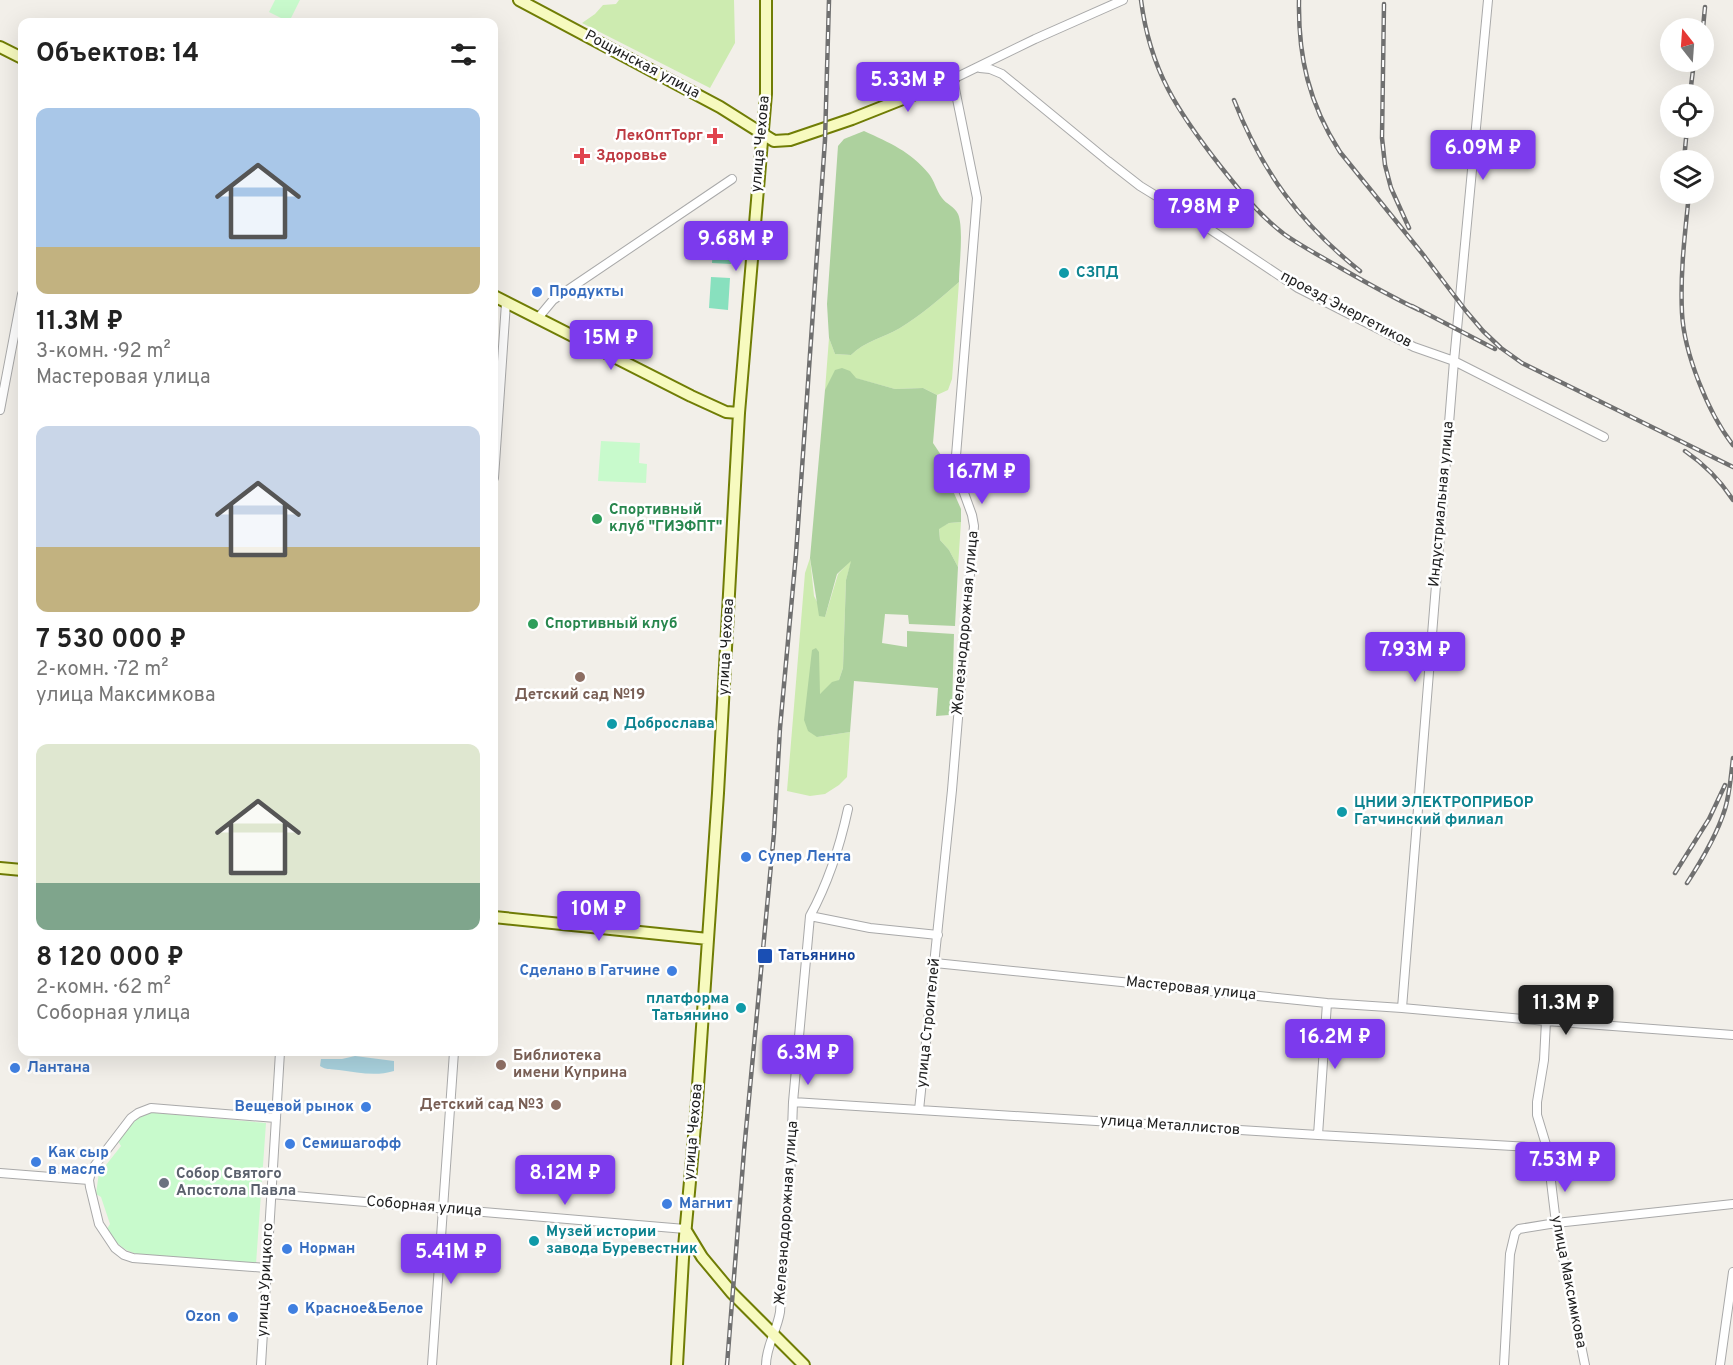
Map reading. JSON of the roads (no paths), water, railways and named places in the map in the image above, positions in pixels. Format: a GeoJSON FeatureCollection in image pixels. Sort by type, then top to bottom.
{"type":"FeatureCollection","features":[{"type":"Feature","properties":{"kind":"street","name":"Рощинская улица"},"geometry":{"type":"LineString","coordinates":[[519,0],[720,106],[763,134]]}},
{"type":"Feature","properties":{"kind":"street","name":"улица Чехова"},"geometry":{"type":"LineString","coordinates":[[677,1365],[718,793],[739,413],[766,93],[766,0]]}},
{"type":"Feature","properties":{"kind":"street"},"geometry":{"type":"LineString","coordinates":[[763,134],[774,141],[782,141],[852,119],[953,79],[1123,0]]}},
{"type":"Feature","properties":{"kind":"street","name":"Индустриальная улица"},"geometry":{"type":"LineString","coordinates":[[1402,1008],[1454,361],[1488,0]]}},
{"type":"Feature","properties":{"kind":"street"},"geometry":{"type":"LineString","coordinates":[[0,47],[18,56]]}},
{"type":"Feature","properties":{"kind":"street","name":"проезд Энергетиков"},"geometry":{"type":"LineString","coordinates":[[978,67],[1002,74],[1140,186],[1298,288],[1414,347],[1454,361],[1604,437]]}},
{"type":"Feature","properties":{"kind":"street","name":"Железнодорожная улица"},"geometry":{"type":"LineString","coordinates":[[938,935],[974,526],[955,468],[977,198],[953,79]]}},
{"type":"Feature","properties":{"kind":"street"},"geometry":{"type":"LineString","coordinates":[[538,318],[553,300],[732,179]]}},
{"type":"Feature","properties":{"kind":"street"},"geometry":{"type":"LineString","coordinates":[[498,298],[691,396],[726,412],[739,413]]}},
{"type":"Feature","properties":{"kind":"street"},"geometry":{"type":"LineString","coordinates":[[498,420],[506,303]]}},
{"type":"Feature","properties":{"kind":"street"},"geometry":{"type":"LineString","coordinates":[[0,410],[18,315]]}},
{"type":"Feature","properties":{"kind":"street","name":"Железнодорожная улица"},"geometry":{"type":"LineString","coordinates":[[766,1365],[766,1356],[780,1312],[794,1102],[810,916],[820,897],[842,837],[848,809]]}},
{"type":"Feature","properties":{"kind":"street"},"geometry":{"type":"LineString","coordinates":[[0,868],[18,870]]}},
{"type":"Feature","properties":{"kind":"street"},"geometry":{"type":"LineString","coordinates":[[810,916],[870,928],[938,935]]}},
{"type":"Feature","properties":{"kind":"street"},"geometry":{"type":"LineString","coordinates":[[498,917],[708,939]]}},
{"type":"Feature","properties":{"kind":"street","name":"улица Строителей"},"geometry":{"type":"LineString","coordinates":[[919,1110],[938,935]]}},
{"type":"Feature","properties":{"kind":"street","name":"Мастеровая улица"},"geometry":{"type":"LineString","coordinates":[[935,963],[1327,1003],[1733,1035]]}},
{"type":"Feature","properties":{"kind":"street"},"geometry":{"type":"LineString","coordinates":[[1318,1135],[1327,1003]]}},
{"type":"Feature","properties":{"kind":"street","name":"улица Максимкова"},"geometry":{"type":"LineString","coordinates":[[1546,1021],[1544,1060],[1537,1102],[1538,1115],[1547,1148],[1556,1223],[1585,1365]]}},
{"type":"Feature","properties":{"kind":"street","name":"улица Урицкого"},"geometry":{"type":"LineString","coordinates":[[261,1365],[280,1056]]}},
{"type":"Feature","properties":{"kind":"street"},"geometry":{"type":"LineString","coordinates":[[432,1365],[454,1056]]}},
{"type":"Feature","properties":{"kind":"street","name":"улица Металлистов"},"geometry":{"type":"LineString","coordinates":[[794,1102],[1547,1148]]}},
{"type":"Feature","properties":{"kind":"street"},"geometry":{"type":"LineString","coordinates":[[266,1268],[133,1258],[124,1255],[115,1248],[99,1224],[90,1184],[92,1169],[131,1118],[145,1110],[168,1109],[276,1118]]}},
{"type":"Feature","properties":{"kind":"street"},"geometry":{"type":"LineString","coordinates":[[0,1173],[90,1184]]}},
{"type":"Feature","properties":{"kind":"street","name":"Соборная улица"},"geometry":{"type":"LineString","coordinates":[[271,1194],[685,1229]]}},
{"type":"Feature","properties":{"kind":"street"},"geometry":{"type":"LineString","coordinates":[[1504,1365],[1510,1254],[1515,1233],[1519,1228],[1733,1204]]}},
{"type":"Feature","properties":{"kind":"street"},"geometry":{"type":"LineString","coordinates":[[685,1229],[702,1257],[732,1293],[804,1365]]}},
{"type":"Feature","properties":{"kind":"street"},"geometry":{"type":"LineString","coordinates":[[683,1258],[692,1253],[702,1257]]}},
{"type":"Feature","properties":{"kind":"street"},"geometry":{"type":"LineString","coordinates":[[1720,1365],[1733,1272]]}},
{"type":"Feature","properties":{"kind":"water"},"geometry":{"type":"Polygon","coordinates":[[[355,1056],[394,1061],[394,1071],[366,1074],[320,1066],[321,1059],[342,1059],[355,1056]]]}},
{"type":"Feature","properties":{"kind":"railway"},"geometry":{"type":"LineString","coordinates":[[727,1365],[796,554],[825,140],[829,0]]}},
{"type":"Feature","properties":{"kind":"railway"},"geometry":{"type":"LineString","coordinates":[[1141,0],[1151,48],[1168,90],[1192,128],[1250,202],[1275,227],[1297,243],[1419,310]]}},
{"type":"Feature","properties":{"kind":"railway"},"geometry":{"type":"LineString","coordinates":[[1299,0],[1303,60],[1313,98],[1329,134],[1340,152],[1483,331],[1522,363],[1733,467]]}},
{"type":"Feature","properties":{"kind":"railway"},"geometry":{"type":"LineString","coordinates":[[1384,4],[1382,138],[1385,165],[1391,188],[1409,228]]}},
{"type":"Feature","properties":{"kind":"railway"},"geometry":{"type":"LineString","coordinates":[[1704,18],[1705,7]]}},
{"type":"Feature","properties":{"kind":"railway"},"geometry":{"type":"LineString","coordinates":[[1691,84],[1693,72]]}},
{"type":"Feature","properties":{"kind":"railway"},"geometry":{"type":"LineString","coordinates":[[1234,100],[1257,150],[1285,195],[1319,234],[1360,271]]}},
{"type":"Feature","properties":{"kind":"railway"},"geometry":{"type":"LineString","coordinates":[[1685,150],[1686,138]]}},
{"type":"Feature","properties":{"kind":"railway"},"geometry":{"type":"LineString","coordinates":[[1688,204],[1682,283],[1682,313],[1687,346],[1706,400],[1733,445]]}},
{"type":"Feature","properties":{"kind":"railway"},"geometry":{"type":"LineString","coordinates":[[1412,306],[1495,349]]}},
{"type":"Feature","properties":{"kind":"railway"},"geometry":{"type":"LineString","coordinates":[[1685,451],[1711,473],[1733,500]]}},
{"type":"Feature","properties":{"kind":"railway"},"geometry":{"type":"LineString","coordinates":[[1687,883],[1709,847],[1722,819],[1728,796],[1733,758]]}},
{"type":"Feature","properties":{"kind":"railway"},"geometry":{"type":"LineString","coordinates":[[1675,873],[1709,819],[1725,785]]}},
{"type":"Feature","properties":{"kind":"place","name":"ЛекОптТорг"},"geometry":{"type":"Point","coordinates":[715,136]}},
{"type":"Feature","properties":{"kind":"place","name":"Здоровье"},"geometry":{"type":"Point","coordinates":[582,156]}},
{"type":"Feature","properties":{"kind":"place","name":"СЗПД"},"geometry":{"type":"Point","coordinates":[1064,273]}},
{"type":"Feature","properties":{"kind":"place","name":"Продукты"},"geometry":{"type":"Point","coordinates":[537,292]}},
{"type":"Feature","properties":{"kind":"place","name":"Спортивный клуб \"ГИЭФПТ\""},"geometry":{"type":"Point","coordinates":[597,519]}},
{"type":"Feature","properties":{"kind":"place","name":"Спортивный клуб"},"geometry":{"type":"Point","coordinates":[533,624]}},
{"type":"Feature","properties":{"kind":"place","name":"Детский сад №19"},"geometry":{"type":"Point","coordinates":[580,677]}},
{"type":"Feature","properties":{"kind":"place","name":"Доброслава"},"geometry":{"type":"Point","coordinates":[612,724]}},
{"type":"Feature","properties":{"kind":"place","name":"ЦНИИ ЭЛЕКТРОПРИБОР Гатчинский филиал"},"geometry":{"type":"Point","coordinates":[1342,812]}},
{"type":"Feature","properties":{"kind":"place","name":"Супер Лента"},"geometry":{"type":"Point","coordinates":[746,857]}},
{"type":"Feature","properties":{"kind":"place","name":"Татьянино"},"geometry":{"type":"Point","coordinates":[765,956]}},
{"type":"Feature","properties":{"kind":"place","name":"Сделано в Гатчине"},"geometry":{"type":"Point","coordinates":[672,971]}},
{"type":"Feature","properties":{"kind":"place","name":"платформа Татьянино"},"geometry":{"type":"Point","coordinates":[741,1008]}},
{"type":"Feature","properties":{"kind":"place","name":"Библиотека имени Куприна"},"geometry":{"type":"Point","coordinates":[501,1065]}},
{"type":"Feature","properties":{"kind":"place","name":"Лантана"},"geometry":{"type":"Point","coordinates":[15,1068]}},
{"type":"Feature","properties":{"kind":"place","name":"Детский сад №3"},"geometry":{"type":"Point","coordinates":[556,1105]}},
{"type":"Feature","properties":{"kind":"place","name":"Вещевой рынок"},"geometry":{"type":"Point","coordinates":[366,1107]}},
{"type":"Feature","properties":{"kind":"place","name":"Семишагофф"},"geometry":{"type":"Point","coordinates":[290,1144]}},
{"type":"Feature","properties":{"kind":"place","name":"Как сыр в масле"},"geometry":{"type":"Point","coordinates":[36,1162]}},
{"type":"Feature","properties":{"kind":"place","name":"Собор Святого Апостола Павла"},"geometry":{"type":"Point","coordinates":[164,1183]}},
{"type":"Feature","properties":{"kind":"place","name":"Магнит"},"geometry":{"type":"Point","coordinates":[667,1204]}},
{"type":"Feature","properties":{"kind":"place","name":"Музей истории завода Буревестник"},"geometry":{"type":"Point","coordinates":[534,1241]}},
{"type":"Feature","properties":{"kind":"place","name":"Норман"},"geometry":{"type":"Point","coordinates":[287,1249]}},
{"type":"Feature","properties":{"kind":"place","name":"Красное&Белое"},"geometry":{"type":"Point","coordinates":[293,1309]}},
{"type":"Feature","properties":{"kind":"place","name":"Ozon"},"geometry":{"type":"Point","coordinates":[233,1317]}}]}
